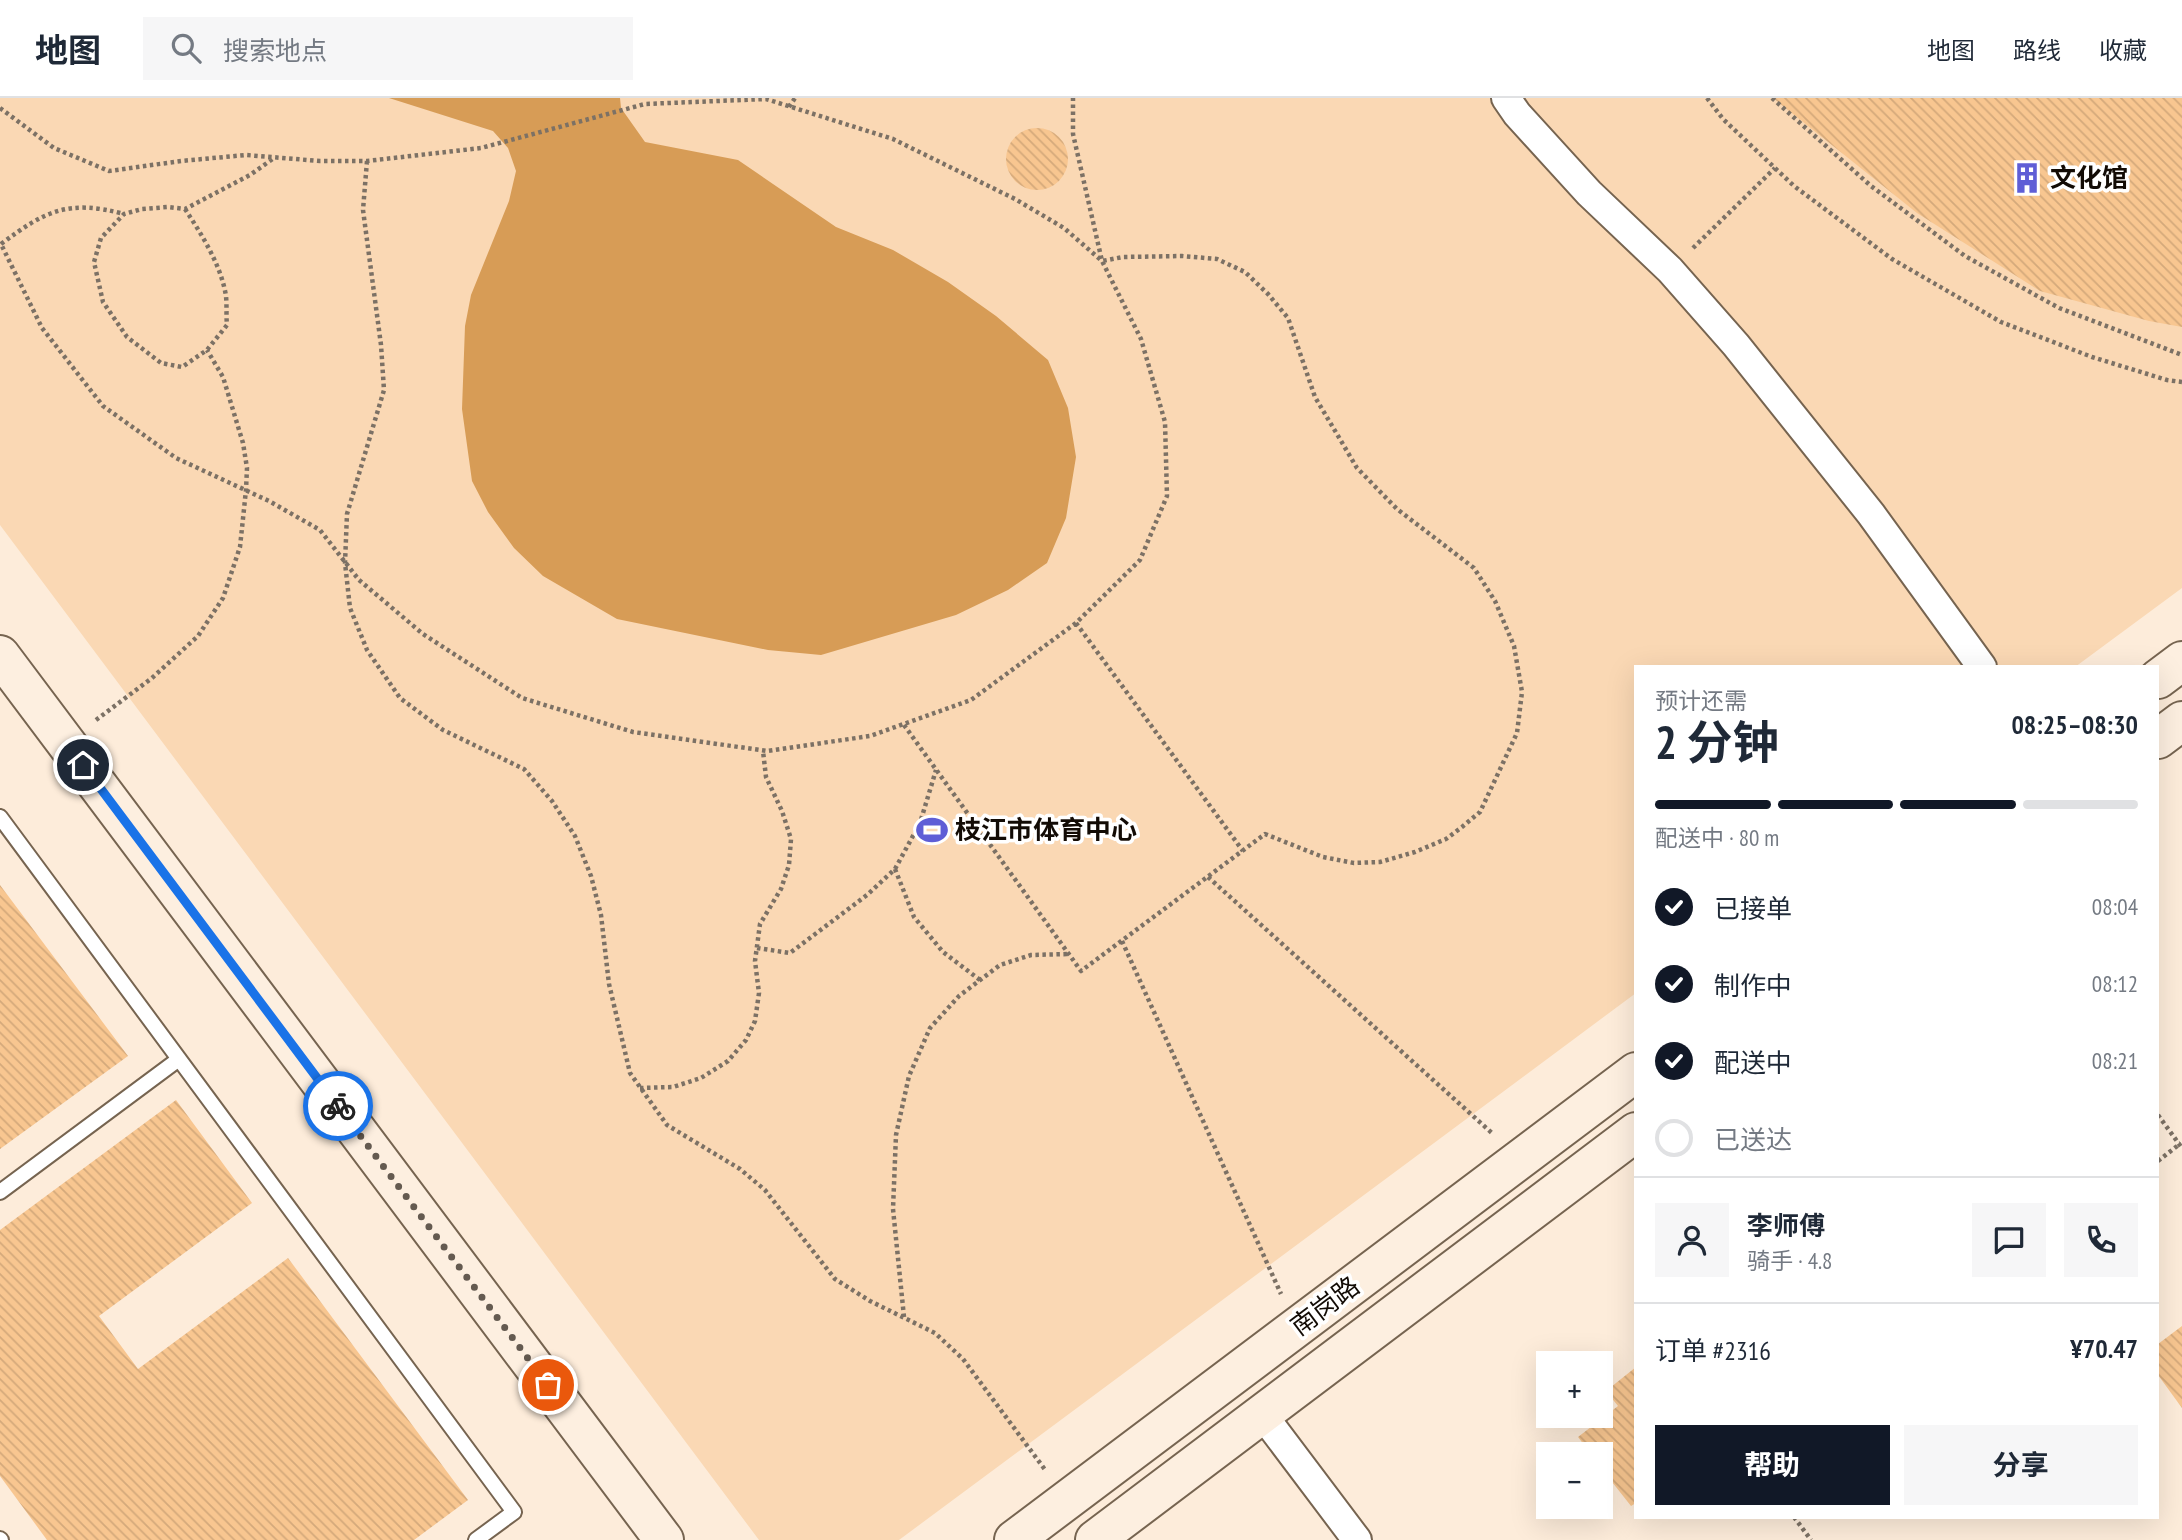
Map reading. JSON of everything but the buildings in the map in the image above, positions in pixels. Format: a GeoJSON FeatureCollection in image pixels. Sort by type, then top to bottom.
{"type":"FeatureCollection","features":[{"type":"Feature","properties":{"kind":"main road"},"geometry":{"type":"LineString","coordinates":[[0,655],[664,1540]]}},
{"type":"Feature","properties":{"kind":"main road"},"geometry":{"type":"LineString","coordinates":[[2159,678],[2182,661]]}},
{"type":"Feature","properties":{"kind":"main road"},"geometry":{"type":"LineString","coordinates":[[2159,738],[2182,721]]}},
{"type":"Feature","properties":{"kind":"main road","name":"南岗路"},"geometry":{"type":"LineString","coordinates":[[1013,1540],[1634,1074]]}},
{"type":"Feature","properties":{"kind":"main road","name":"南岗路"},"geometry":{"type":"LineString","coordinates":[[1095,1540],[1634,1134]]}},
{"type":"Feature","properties":{"kind":"street"},"geometry":{"type":"LineString","coordinates":[[1506,98],[1517,114],[1589,193],[1670,270],[1736,345],[1871,514],[1981,665]]}},
{"type":"Feature","properties":{"kind":"street"},"geometry":{"type":"LineString","coordinates":[[1262,1414],[1357,1540]]}},
{"type":"Feature","properties":{"kind":"lane"},"geometry":{"type":"LineString","coordinates":[[0,817],[514,1512],[476,1540]]}},
{"type":"Feature","properties":{"kind":"lane"},"geometry":{"type":"LineString","coordinates":[[0,1192],[179,1059]]}},
{"type":"Feature","properties":{"kind":"path"},"geometry":{"type":"LineString","coordinates":[[789,107],[795,98]]}},
{"type":"Feature","properties":{"kind":"path"},"geometry":{"type":"LineString","coordinates":[[124,215],[100,208],[71,206],[21,229],[0,243],[42,328],[103,406],[176,458],[320,530],[359,580],[422,634],[522,698],[633,732],[763,751],[870,736],[971,700],[1076,623],[1140,560],[1167,496],[1165,422],[1141,339],[1102,261],[1073,134],[1073,98]]}},
{"type":"Feature","properties":{"kind":"path"},"geometry":{"type":"LineString","coordinates":[[1707,98],[1723,120],[1794,186],[1892,259],[2001,322],[2092,357],[2182,382]]}},
{"type":"Feature","properties":{"kind":"path"},"geometry":{"type":"LineString","coordinates":[[1772,98],[1871,186],[1965,256],[2059,307],[2182,355]]}},
{"type":"Feature","properties":{"kind":"path"},"geometry":{"type":"LineString","coordinates":[[0,107],[54,148],[109,171],[246,155],[320,162],[367,161],[481,148],[645,104],[766,100],[893,139],[1015,199],[1064,228],[1102,261]]}},
{"type":"Feature","properties":{"kind":"path"},"geometry":{"type":"LineString","coordinates":[[185,209],[203,237],[226,295],[227,325],[207,350],[182,367],[161,363],[127,337],[103,302],[94,262],[101,238],[124,215],[142,209],[185,209],[250,175],[275,158]]}},
{"type":"Feature","properties":{"kind":"path"},"geometry":{"type":"LineString","coordinates":[[367,161],[363,210],[381,345],[384,390],[347,514],[345,563],[350,608],[367,650],[400,698],[443,730],[524,769],[552,802],[575,836],[591,876],[601,915],[615,1017],[630,1073],[667,1125],[740,1169],[765,1190],[835,1279],[870,1301],[935,1333],[963,1359],[1068,1500]]}},
{"type":"Feature","properties":{"kind":"path"},"geometry":{"type":"LineString","coordinates":[[1670,270],[1775,168]]}},
{"type":"Feature","properties":{"kind":"path"},"geometry":{"type":"LineString","coordinates":[[904,724],[1081,971],[1265,834],[1324,857],[1354,863],[1380,862],[1415,852],[1454,833],[1480,812],[1517,733],[1522,692],[1514,646],[1496,601],[1474,568],[1397,509],[1357,468],[1315,397],[1288,318],[1245,272],[1217,259],[1182,256],[1123,257],[1102,261]]}},
{"type":"Feature","properties":{"kind":"path"},"geometry":{"type":"LineString","coordinates":[[66,743],[152,678],[198,636],[223,598],[240,547],[247,468],[243,443],[223,377],[207,350]]}},
{"type":"Feature","properties":{"kind":"path"},"geometry":{"type":"LineString","coordinates":[[1076,623],[1243,851]]}},
{"type":"Feature","properties":{"kind":"path"},"geometry":{"type":"LineString","coordinates":[[640,1088],[673,1087],[701,1078],[728,1061],[746,1040],[755,1021],[758,993],[755,961],[760,924],[780,889],[789,865],[791,839],[782,811],[766,777],[763,751]]}},
{"type":"Feature","properties":{"kind":"path"},"geometry":{"type":"LineString","coordinates":[[757,948],[790,953],[867,895],[895,869],[920,823],[936,769]]}},
{"type":"Feature","properties":{"kind":"path"},"geometry":{"type":"LineString","coordinates":[[895,869],[914,917],[943,952],[981,980]]}},
{"type":"Feature","properties":{"kind":"path"},"geometry":{"type":"LineString","coordinates":[[1208,877],[1520,1159]]}},
{"type":"Feature","properties":{"kind":"path"},"geometry":{"type":"LineString","coordinates":[[1122,941],[1296,1328]]}},
{"type":"Feature","properties":{"kind":"path"},"geometry":{"type":"LineString","coordinates":[[905,1318],[893,1209],[896,1135],[909,1076],[930,1028],[959,996],[1000,965],[1031,955],[1069,954]]}},
{"type":"Feature","properties":{"kind":"path"},"geometry":{"type":"LineString","coordinates":[[2159,1116],[2181,1145],[2159,1160]]}},
{"type":"Feature","properties":{"kind":"path"},"geometry":{"type":"LineString","coordinates":[[1795,1519],[1811,1540]]}},
{"type":"Feature","properties":{"kind":"shaded area","name":"枝江市体育中心"},"geometry":{"type":"Polygon","coordinates":[[[0,98],[2182,98],[2182,588],[2078,665],[1634,665],[1634,994],[899,1540],[759,1540],[0,525],[0,98]]]}},
{"type":"Feature","properties":{"kind":"shaded area"},"geometry":{"type":"Polygon","coordinates":[[[389,98],[620,98],[621,108],[645,142],[738,160],[836,227],[893,250],[948,282],[996,316],[1048,360],[1068,408],[1076,457],[1066,518],[1047,563],[1008,590],[956,615],[821,655],[768,650],[617,619],[543,576],[514,548],[488,512],[472,481],[462,409],[465,326],[471,295],[509,201],[516,171],[508,148],[493,131],[389,98]]]}},
{"type":"Feature","properties":{"kind":"way so far"},"geometry":{"type":"LineString","coordinates":[[338,1106],[548,1385]]}},
{"type":"Feature","properties":{"kind":"place","name":"文化馆"},"geometry":{"type":"Point","coordinates":[2027,178]}},
{"type":"Feature","properties":{"kind":"place","name":"枝江市体育中心"},"geometry":{"type":"Point","coordinates":[932,830]}},
{"type":"Feature","properties":{"kind":"route"},"geometry":{"type":"LineString","coordinates":[[83,765],[338,1106]]}}]}
